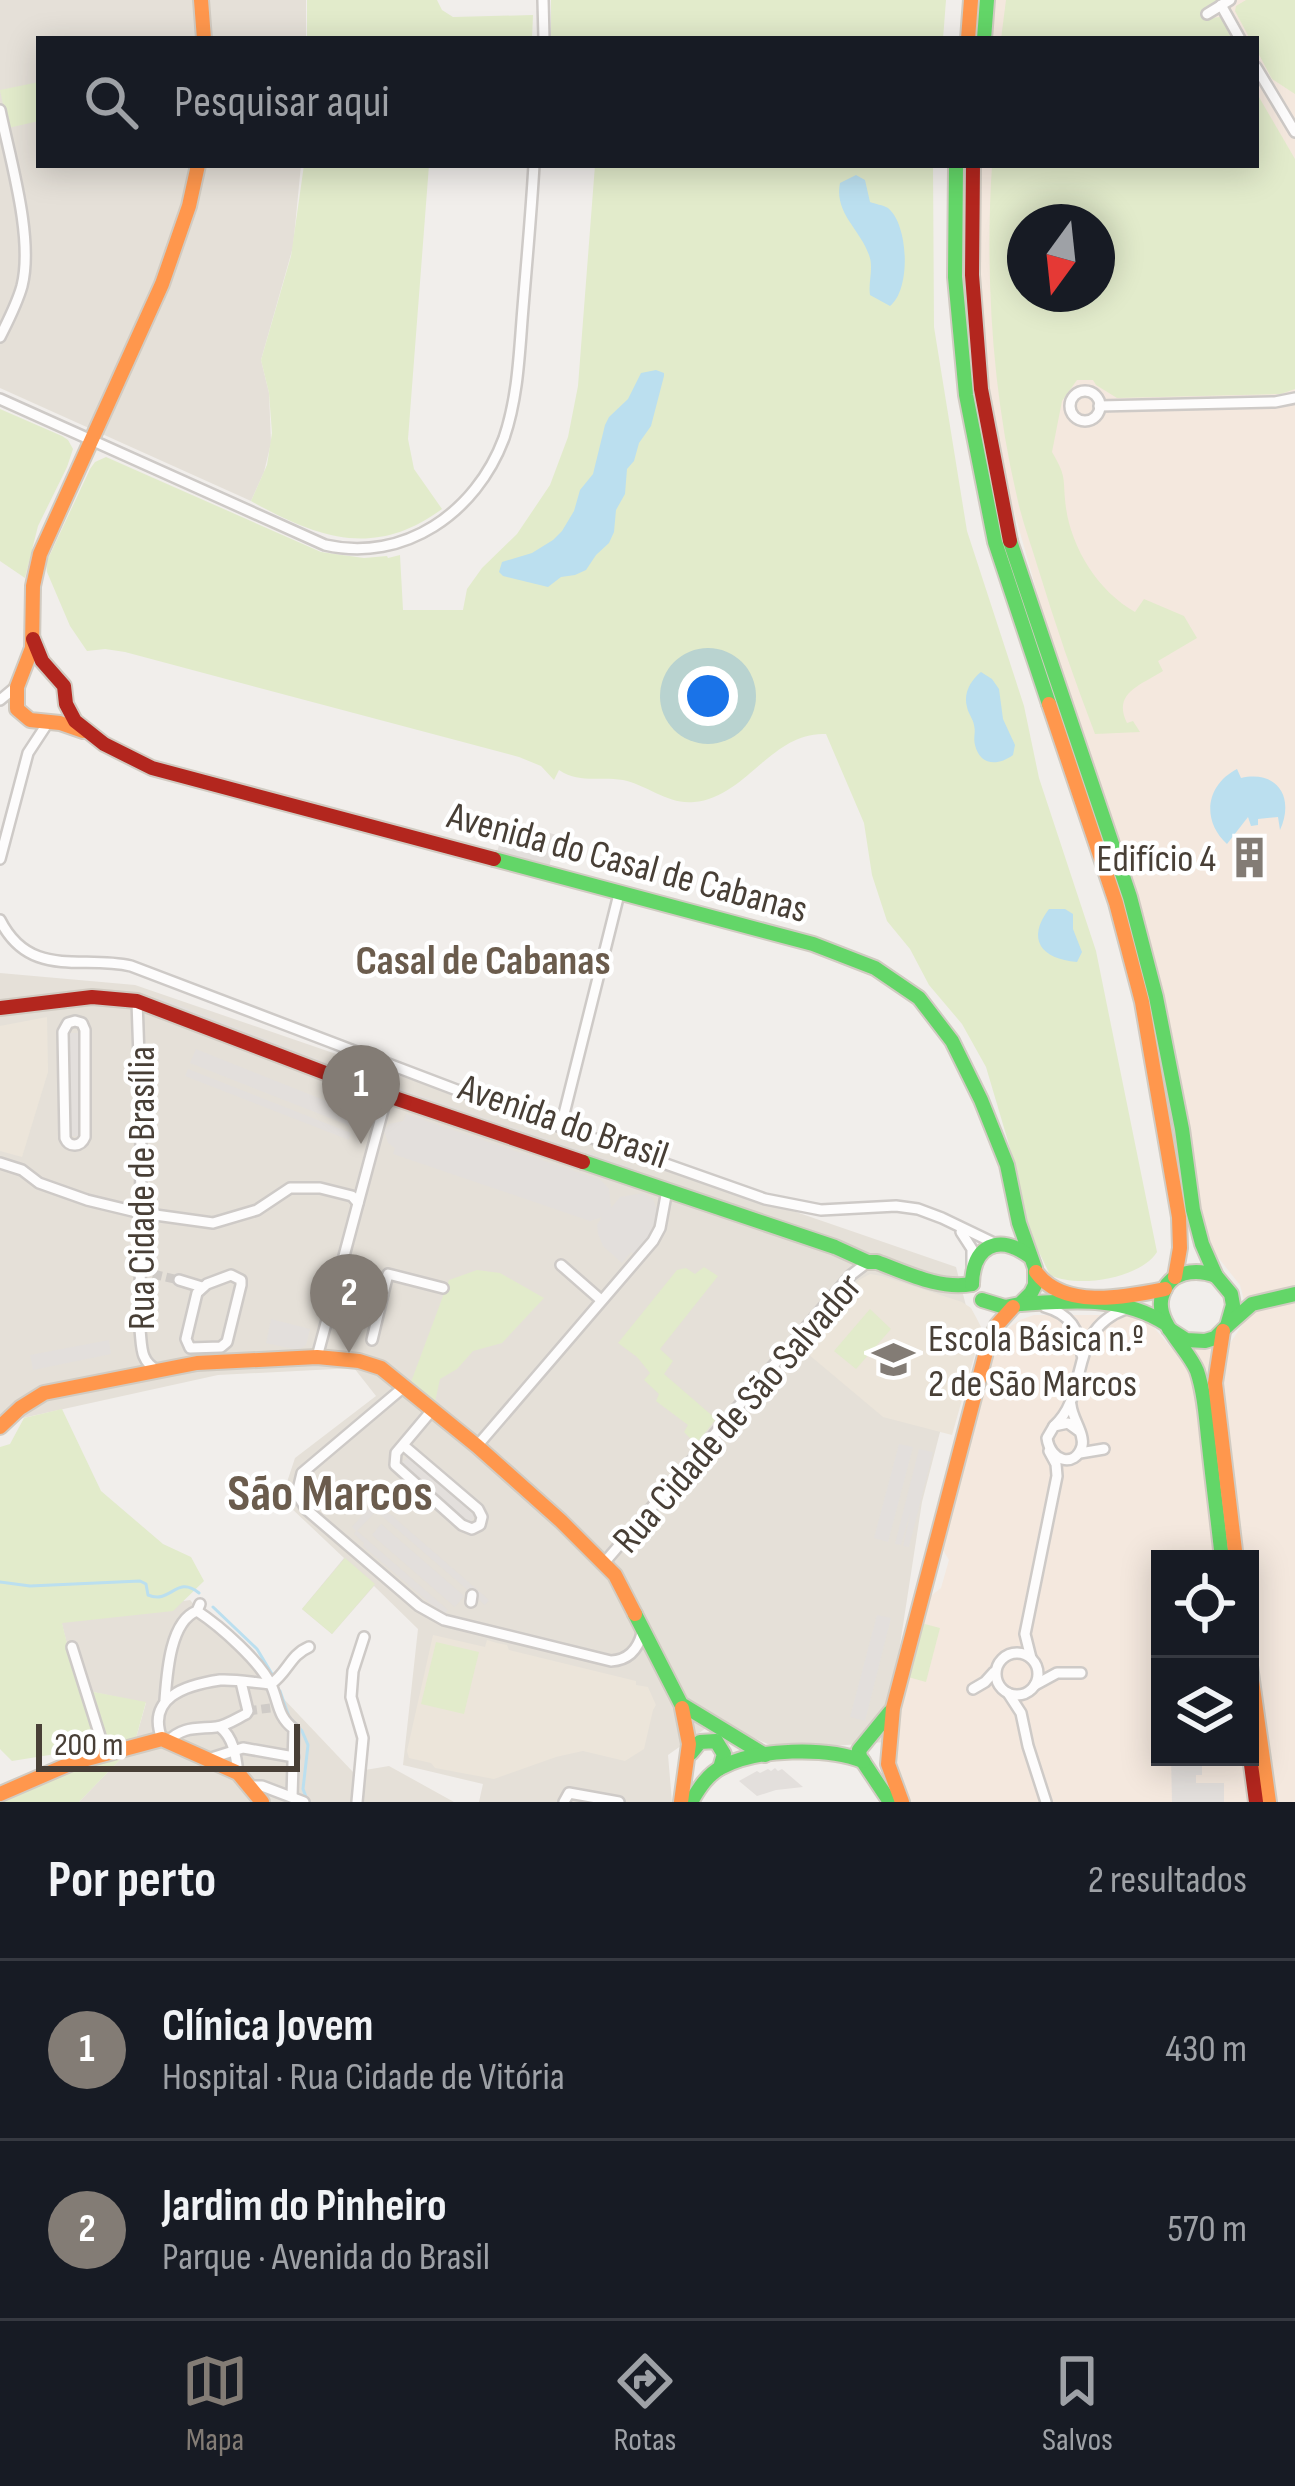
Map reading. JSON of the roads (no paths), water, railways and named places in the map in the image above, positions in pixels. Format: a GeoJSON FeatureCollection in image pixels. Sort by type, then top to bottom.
{"type":"FeatureCollection","features":[{"type":"Feature","properties":{"kind":"street"},"geometry":{"type":"LineString","coordinates":[[201,0],[204,36]]}},
{"type":"Feature","properties":{"kind":"street"},"geometry":{"type":"LineString","coordinates":[[543,0],[544,36]]}},
{"type":"Feature","properties":{"kind":"street"},"geometry":{"type":"LineString","coordinates":[[968,36],[971,0]]}},
{"type":"Feature","properties":{"kind":"street"},"geometry":{"type":"LineString","coordinates":[[984,36],[987,0]]}},
{"type":"Feature","properties":{"kind":"street"},"geometry":{"type":"LineString","coordinates":[[1207,14],[1226,3],[1239,36]]}},
{"type":"Feature","properties":{"kind":"street"},"geometry":{"type":"LineString","coordinates":[[1259,72],[1295,133]]}},
{"type":"Feature","properties":{"kind":"street"},"geometry":{"type":"LineString","coordinates":[[0,110],[26,254],[22,286],[0,338]]}},
{"type":"Feature","properties":{"kind":"street","name":"Avenida do Casal de Cabanas"},"geometry":{"type":"LineString","coordinates":[[92,736],[50,722],[34,723],[9,711],[33,639],[37,561],[156,302],[183,228],[197,168]]}},
{"type":"Feature","properties":{"kind":"street"},"geometry":{"type":"LineString","coordinates":[[0,399],[325,545],[384,548],[430,531],[483,478],[511,415],[535,168]]}},
{"type":"Feature","properties":{"kind":"street"},"geometry":{"type":"LineString","coordinates":[[956,168],[955,278],[966,395],[990,521],[1116,903],[1142,1002],[1179,1217],[1180,1248],[1161,1306],[1167,1327],[1189,1354],[1202,1389],[1221,1550]]}},
{"type":"Feature","properties":{"kind":"street"},"geometry":{"type":"LineString","coordinates":[[974,168],[972,275],[981,389],[1009,537],[1130,897],[1156,998],[1193,1210],[1202,1244],[1233,1305],[1216,1362],[1216,1393],[1235,1550]]}},
{"type":"Feature","properties":{"kind":"street"},"geometry":{"type":"LineString","coordinates":[[1100,406],[1295,398]]}},
{"type":"Feature","properties":{"kind":"street","name":"Avenida do Casal de Cabanas"},"geometry":{"type":"LineString","coordinates":[[33,639],[50,674],[64,686],[75,721],[128,758],[172,775],[837,952],[911,990],[940,1019],[964,1057],[1009,1172],[1020,1229],[1034,1266]]}},
{"type":"Feature","properties":{"kind":"street"},"geometry":{"type":"LineString","coordinates":[[28,753],[9,711],[20,682],[33,673],[50,674]]}},
{"type":"Feature","properties":{"kind":"street"},"geometry":{"type":"LineString","coordinates":[[0,859],[28,753],[40,731],[66,704]]}},
{"type":"Feature","properties":{"kind":"street"},"geometry":{"type":"LineString","coordinates":[[561,1126],[619,894]]}},
{"type":"Feature","properties":{"kind":"street"},"geometry":{"type":"LineString","coordinates":[[0,920],[14,942],[40,958],[131,966],[781,1203],[821,1210],[908,1208],[928,1212],[997,1244],[1018,1246],[1049,1287],[1066,1294],[1141,1294],[1196,1270],[1237,1293],[1267,1299]]}},
{"type":"Feature","properties":{"kind":"street"},"geometry":{"type":"LineString","coordinates":[[75,1021],[76,998]]}},
{"type":"Feature","properties":{"kind":"street","name":"Avenida do Brasil"},"geometry":{"type":"LineString","coordinates":[[0,1008],[76,998],[137,1000],[387,1095],[868,1262],[950,1286],[972,1276]]}},
{"type":"Feature","properties":{"kind":"street","name":"Rua Cidade de Brasília"},"geometry":{"type":"LineString","coordinates":[[137,1000],[141,1213],[148,1273],[141,1346],[146,1362],[157,1370]]}},
{"type":"Feature","properties":{"kind":"street"},"geometry":{"type":"LineString","coordinates":[[75,1021],[85,1030],[85,1137],[75,1145],[65,1138],[63,1032],[75,1021]]}},
{"type":"Feature","properties":{"kind":"street"},"geometry":{"type":"LineString","coordinates":[[317,1357],[343,1283],[358,1203],[387,1095]]}},
{"type":"Feature","properties":{"kind":"street"},"geometry":{"type":"LineString","coordinates":[[0,1163],[87,1200],[213,1223],[257,1210],[290,1188],[352,1196],[358,1203]]}},
{"type":"Feature","properties":{"kind":"street"},"geometry":{"type":"LineString","coordinates":[[477,1446],[656,1235],[667,1190]]}},
{"type":"Feature","properties":{"kind":"street"},"geometry":{"type":"LineString","coordinates":[[972,1276],[983,1250],[997,1244],[1012,1226],[1015,1205]]}},
{"type":"Feature","properties":{"kind":"street"},"geometry":{"type":"LineString","coordinates":[[953,1224],[970,1244],[972,1276],[988,1321],[987,1348]]}},
{"type":"Feature","properties":{"kind":"street","name":"Rua Cidade de São Salvador"},"geometry":{"type":"LineString","coordinates":[[604,1563],[855,1270],[868,1262]]}},
{"type":"Feature","properties":{"kind":"street"},"geometry":{"type":"LineString","coordinates":[[561,1265],[601,1300]]}},
{"type":"Feature","properties":{"kind":"street"},"geometry":{"type":"LineString","coordinates":[[902,1802],[888,1770],[893,1708],[987,1348],[997,1325],[1033,1290],[1034,1266]]}},
{"type":"Feature","properties":{"kind":"street"},"geometry":{"type":"LineString","coordinates":[[372,1340],[388,1274],[442,1288]]}},
{"type":"Feature","properties":{"kind":"street"},"geometry":{"type":"LineString","coordinates":[[179,1280],[202,1287],[231,1275],[241,1280],[228,1337],[221,1347],[193,1349],[186,1342],[202,1287]]}},
{"type":"Feature","properties":{"kind":"street"},"geometry":{"type":"LineString","coordinates":[[367,1290],[383,1294]]}},
{"type":"Feature","properties":{"kind":"street"},"geometry":{"type":"LineString","coordinates":[[982,1300],[997,1307],[1132,1307],[1156,1316],[1176,1336],[1196,1342],[1215,1337],[1245,1309],[1295,1294]]}},
{"type":"Feature","properties":{"kind":"street"},"geometry":{"type":"LineString","coordinates":[[1020,1305],[1051,1309],[1068,1318],[1079,1335],[1082,1355]]}},
{"type":"Feature","properties":{"kind":"street"},"geometry":{"type":"LineString","coordinates":[[1057,1476],[1082,1446],[1071,1405],[1082,1355],[1103,1323],[1132,1307]]}},
{"type":"Feature","properties":{"kind":"street"},"geometry":{"type":"LineString","coordinates":[[0,1426],[44,1393],[157,1370],[241,1359],[317,1357],[368,1363],[390,1373],[477,1446],[615,1575],[687,1719],[690,1754],[681,1802]]}},
{"type":"Feature","properties":{"kind":"street"},"geometry":{"type":"LineString","coordinates":[[405,1386],[302,1473],[297,1494],[307,1510],[419,1606],[444,1620],[611,1660],[629,1655],[643,1631]]}},
{"type":"Feature","properties":{"kind":"street"},"geometry":{"type":"LineString","coordinates":[[1021,1713],[1038,1676],[1025,1634],[1057,1476],[1047,1438],[1071,1405]]}},
{"type":"Feature","properties":{"kind":"street"},"geometry":{"type":"LineString","coordinates":[[403,1445],[478,1509],[480,1525],[472,1529],[462,1525],[397,1468],[394,1457],[403,1445],[433,1409]]}},
{"type":"Feature","properties":{"kind":"street"},"geometry":{"type":"LineString","coordinates":[[1049,1451],[1060,1459],[1102,1449],[1068,1423],[1054,1426]]}},
{"type":"Feature","properties":{"kind":"street"},"geometry":{"type":"LineString","coordinates":[[262,1802],[238,1773],[164,1740],[157,1717],[165,1700],[170,1660],[181,1622],[198,1608],[271,1684],[280,1717],[294,1729],[292,1797]]}},
{"type":"Feature","properties":{"kind":"street"},"geometry":{"type":"LineString","coordinates":[[1025,1634],[976,1688],[1023,1694],[1057,1673]]}},
{"type":"Feature","properties":{"kind":"street"},"geometry":{"type":"LineString","coordinates":[[357,1802],[363,1738],[351,1697],[364,1637]]}},
{"type":"Feature","properties":{"kind":"street"},"geometry":{"type":"LineString","coordinates":[[72,1647],[105,1752]]}},
{"type":"Feature","properties":{"kind":"street"},"geometry":{"type":"LineString","coordinates":[[165,1700],[220,1681],[271,1684],[289,1668],[296,1653],[309,1647]]}},
{"type":"Feature","properties":{"kind":"street"},"geometry":{"type":"LineString","coordinates":[[1006,1655],[1016,1652],[1057,1673],[1081,1673]]}},
{"type":"Feature","properties":{"kind":"street"},"geometry":{"type":"LineString","coordinates":[[996,1667],[997,1682],[1021,1713],[1046,1802]]}},
{"type":"Feature","properties":{"kind":"street"},"geometry":{"type":"LineString","coordinates":[[0,1795],[72,1762],[164,1740],[189,1728],[220,1727],[248,1711],[241,1682]]}},
{"type":"Feature","properties":{"kind":"street"},"geometry":{"type":"LineString","coordinates":[[676,1699],[765,1755]]}},
{"type":"Feature","properties":{"kind":"street"},"geometry":{"type":"LineString","coordinates":[[890,1802],[860,1750],[893,1708]]}},
{"type":"Feature","properties":{"kind":"street"},"geometry":{"type":"LineString","coordinates":[[220,1727],[235,1751],[238,1773]]}},
{"type":"Feature","properties":{"kind":"street"},"geometry":{"type":"LineString","coordinates":[[1259,1730],[1269,1802]]}},
{"type":"Feature","properties":{"kind":"street"},"geometry":{"type":"LineString","coordinates":[[866,1739],[881,1738],[888,1751]]}},
{"type":"Feature","properties":{"kind":"street"},"geometry":{"type":"LineString","coordinates":[[690,1754],[700,1742],[716,1741],[724,1754],[720,1768]]}},
{"type":"Feature","properties":{"kind":"street"},"geometry":{"type":"LineString","coordinates":[[208,1759],[243,1748],[294,1757]]}},
{"type":"Feature","properties":{"kind":"street"},"geometry":{"type":"LineString","coordinates":[[691,1802],[698,1788],[720,1768],[747,1757],[836,1752],[880,1766],[888,1751]]}},
{"type":"Feature","properties":{"kind":"street"},"geometry":{"type":"LineString","coordinates":[[1251,1766],[1256,1802]]}},
{"type":"Feature","properties":{"kind":"street"},"geometry":{"type":"LineString","coordinates":[[251,1786],[304,1802]]}},
{"type":"Feature","properties":{"kind":"street"},"geometry":{"type":"LineString","coordinates":[[564,1802],[569,1793],[619,1802]]}},
{"type":"Feature","properties":{"kind":"water"},"geometry":{"type":"Polygon","coordinates":[[[856,175],[865,180],[870,202],[888,208],[900,228],[904,272],[890,306],[870,295],[869,255],[841,203],[840,183],[856,175]]]}},
{"type":"Feature","properties":{"kind":"water"},"geometry":{"type":"Polygon","coordinates":[[[656,370],[664,376],[651,426],[627,469],[625,494],[609,543],[586,570],[561,577],[548,587],[503,576],[499,572],[502,562],[532,553],[562,531],[580,490],[593,474],[609,417],[628,399],[641,373],[656,370]]]}},
{"type":"Feature","properties":{"kind":"water"},"geometry":{"type":"Polygon","coordinates":[[[981,672],[999,689],[1003,719],[1015,745],[1013,755],[996,762],[977,752],[966,702],[969,687],[981,672]]]}},
{"type":"Feature","properties":{"kind":"water"},"geometry":{"type":"Polygon","coordinates":[[[1237,769],[1241,778],[1264,778],[1280,789],[1284,818],[1280,830],[1278,817],[1258,819],[1258,825],[1251,826],[1248,817],[1227,844],[1213,824],[1211,804],[1219,784],[1237,769]]]}},
{"type":"Feature","properties":{"kind":"water"},"geometry":{"type":"Polygon","coordinates":[[[1049,909],[1073,914],[1082,952],[1077,962],[1054,957],[1041,946],[1039,930],[1049,909]]]}},
{"type":"Feature","properties":{"kind":"waterway"},"geometry":{"type":"LineString","coordinates":[[0,1582],[30,1586],[140,1581],[146,1584],[148,1595],[156,1597],[185,1587],[199,1593]]}},
{"type":"Feature","properties":{"kind":"waterway"},"geometry":{"type":"LineString","coordinates":[[213,1607],[257,1649],[272,1674]]}},
{"type":"Feature","properties":{"kind":"waterway"},"geometry":{"type":"LineString","coordinates":[[280,1691],[289,1717],[308,1745],[306,1797]]}},
{"type":"Feature","properties":{"kind":"tunnel"},"geometry":{"type":"LineString","coordinates":[[153,1274],[179,1280]]}},
{"type":"Feature","properties":{"kind":"tunnel"},"geometry":{"type":"LineString","coordinates":[[348,1284],[367,1290]]}},
{"type":"Feature","properties":{"kind":"tunnel"},"geometry":{"type":"LineString","coordinates":[[248,1711],[277,1707]]}},
{"type":"Feature","properties":{"kind":"place","name":"Edifício 4"},"geometry":{"type":"Point","coordinates":[1250,857]}},
{"type":"Feature","properties":{"kind":"place","name":"Clínica Jovem"},"geometry":{"type":"Point","coordinates":[361,1144]}},
{"type":"Feature","properties":{"kind":"place","name":"Jardim do Pinheiro"},"geometry":{"type":"Point","coordinates":[349,1353]}},
{"type":"Feature","properties":{"kind":"place","name":"Escola Básica n.º 2 de São Marcos"},"geometry":{"type":"Point","coordinates":[894,1359]}},
{"type":"Feature","properties":{"kind":"district","name":"Casal de Cabanas"},"geometry":{"type":"Point","coordinates":[483,959]}},
{"type":"Feature","properties":{"kind":"district","name":"São Marcos"},"geometry":{"type":"Point","coordinates":[330,1492]}}]}
